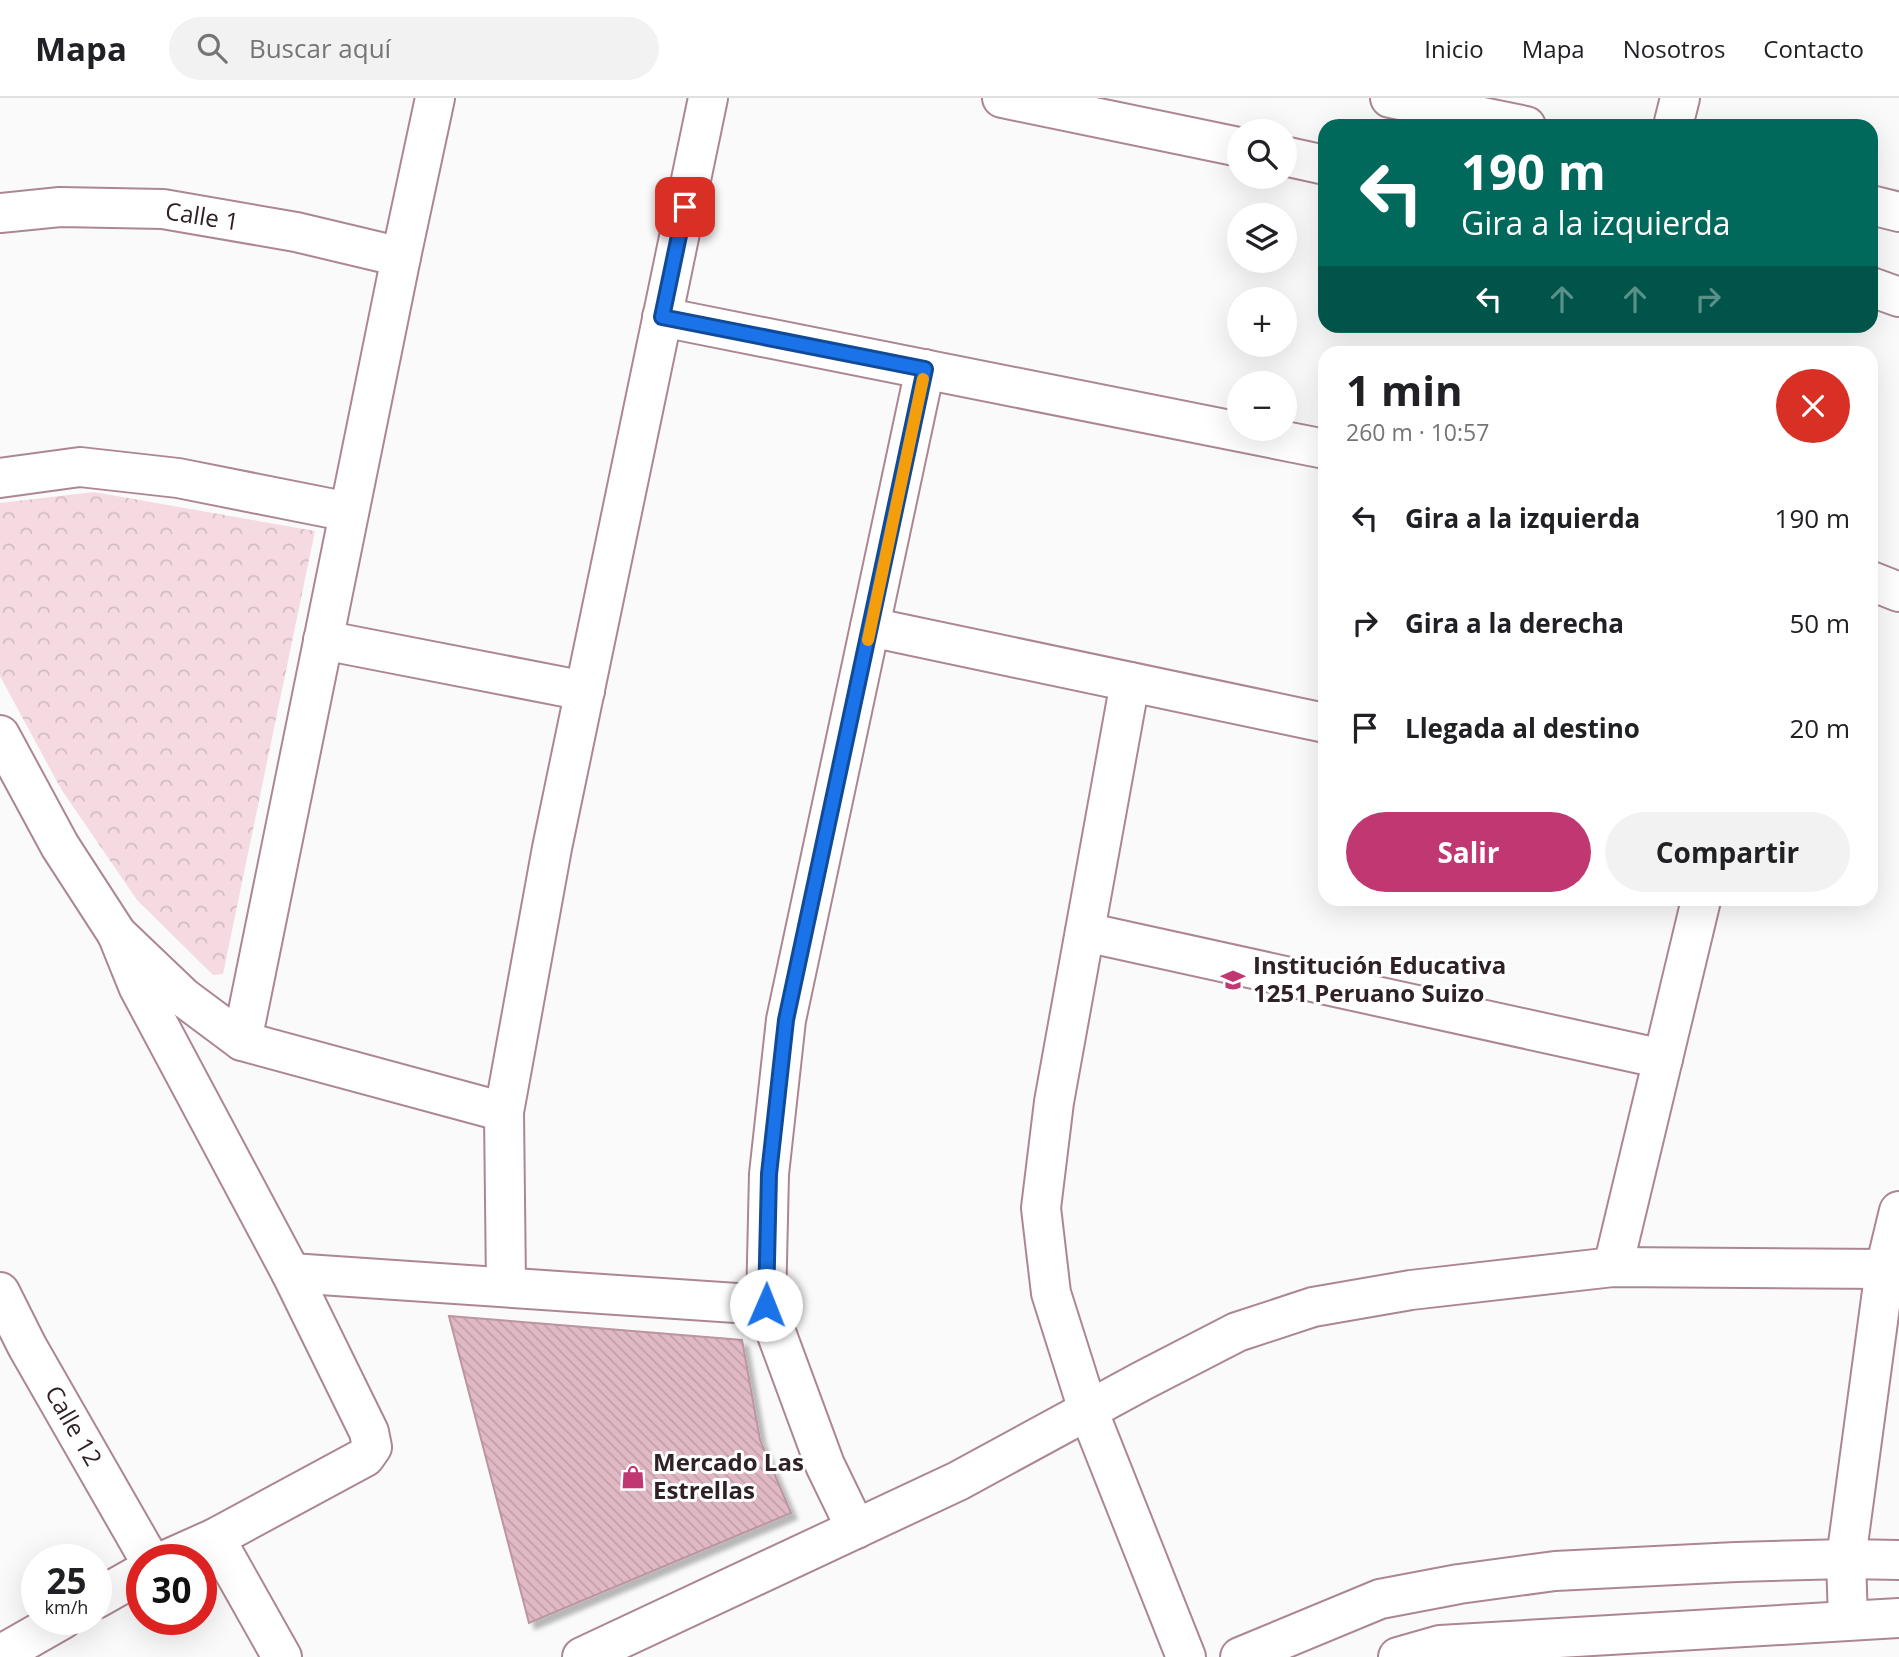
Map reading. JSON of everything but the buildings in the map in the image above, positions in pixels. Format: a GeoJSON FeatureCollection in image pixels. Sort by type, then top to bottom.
{"type":"FeatureCollection","features":[{"type":"Feature","properties":{"kind":"street"},"geometry":{"type":"LineString","coordinates":[[242,1041],[435,98]]}},
{"type":"Feature","properties":{"kind":"street"},"geometry":{"type":"LineString","coordinates":[[506,1286],[504,1112],[552,848],[708,98]]}},
{"type":"Feature","properties":{"kind":"street"},"geometry":{"type":"LineString","coordinates":[[1002,98],[1227,145]]}},
{"type":"Feature","properties":{"kind":"street"},"geometry":{"type":"LineString","coordinates":[[1390,98],[1492,119]]}},
{"type":"Feature","properties":{"kind":"street"},"geometry":{"type":"LineString","coordinates":[[1675,119],[1680,98]]}},
{"type":"Feature","properties":{"kind":"street"},"geometry":{"type":"LineString","coordinates":[[1297,159],[1318,163]]}},
{"type":"Feature","properties":{"kind":"street","name":"Calle 1"},"geometry":{"type":"LineString","coordinates":[[0,212],[60,207],[163,209],[296,232],[401,257]]}},
{"type":"Feature","properties":{"kind":"street"},"geometry":{"type":"LineString","coordinates":[[1878,207],[1899,212]]}},
{"type":"Feature","properties":{"kind":"street"},"geometry":{"type":"LineString","coordinates":[[1878,289],[1899,296]]}},
{"type":"Feature","properties":{"kind":"street"},"geometry":{"type":"LineString","coordinates":[[662,317],[1318,448]]}},
{"type":"Feature","properties":{"kind":"street"},"geometry":{"type":"LineString","coordinates":[[856,1529],[825,1465],[766,1305],[769,1174],[786,1020],[925,369]]}},
{"type":"Feature","properties":{"kind":"street"},"geometry":{"type":"LineString","coordinates":[[0,478],[80,467],[178,478],[349,512]]}},
{"type":"Feature","properties":{"kind":"street"},"geometry":{"type":"LineString","coordinates":[[1878,584],[1899,592]]}},
{"type":"Feature","properties":{"kind":"street"},"geometry":{"type":"LineString","coordinates":[[870,627],[1318,722]]}},
{"type":"Feature","properties":{"kind":"street"},"geometry":{"type":"LineString","coordinates":[[323,640],[585,691]]}},
{"type":"Feature","properties":{"kind":"street"},"geometry":{"type":"LineString","coordinates":[[1130,682],[1054,1101],[1041,1208],[1051,1293],[1088,1410],[1186,1657]]}},
{"type":"Feature","properties":{"kind":"street"},"geometry":{"type":"LineString","coordinates":[[0,735],[60,846],[117,934],[138,986],[291,1273],[369,1433],[372,1447],[365,1457],[202,1544]]}},
{"type":"Feature","properties":{"kind":"street"},"geometry":{"type":"LineString","coordinates":[[1613,1267],[1700,906]]}},
{"type":"Feature","properties":{"kind":"street"},"geometry":{"type":"LineString","coordinates":[[1085,932],[1663,1059]]}},
{"type":"Feature","properties":{"kind":"street"},"geometry":{"type":"LineString","coordinates":[[117,934],[183,997],[242,1041],[504,1112]]}},
{"type":"Feature","properties":{"kind":"street"},"geometry":{"type":"LineString","coordinates":[[1847,1620],[1846,1559],[1885,1269],[1899,1210]]}},
{"type":"Feature","properties":{"kind":"street"},"geometry":{"type":"LineString","coordinates":[[582,1657],[958,1480],[1237,1332],[1313,1307],[1411,1290],[1613,1267],[1885,1269]]}},
{"type":"Feature","properties":{"kind":"street"},"geometry":{"type":"LineString","coordinates":[[291,1273],[766,1305]]}},
{"type":"Feature","properties":{"kind":"street","name":"Calle 12"},"geometry":{"type":"LineString","coordinates":[[0,1292],[14,1354],[139,1544]]}},
{"type":"Feature","properties":{"kind":"street"},"geometry":{"type":"LineString","coordinates":[[215,1538],[282,1657]]}},
{"type":"Feature","properties":{"kind":"street"},"geometry":{"type":"LineString","coordinates":[[1240,1657],[1380,1599],[1459,1584],[1555,1571],[1736,1562],[1899,1560]]}},
{"type":"Feature","properties":{"kind":"street"},"geometry":{"type":"LineString","coordinates":[[1398,1657],[1440,1645],[1899,1618]]}},
{"type":"Feature","properties":{"kind":"street"},"geometry":{"type":"LineString","coordinates":[[0,1655],[34,1635]]}},
{"type":"Feature","properties":{"kind":"green space"},"geometry":{"type":"Polygon","coordinates":[[[94,492],[315,531],[223,974],[213,975],[137,900],[61,789],[0,676],[0,503],[94,492]]]}},
{"type":"Feature","properties":{"kind":"slow traffic"},"geometry":{"type":"LineString","coordinates":[[868,640],[923,379]]}},
{"type":"Feature","properties":{"kind":"place","name":"Institución Educativa 1251 Peruano Suizo"},"geometry":{"type":"Point","coordinates":[1233,980]}},
{"type":"Feature","properties":{"kind":"place","name":"Mercado Las Estrellas"},"geometry":{"type":"Point","coordinates":[633,1477]}},
{"type":"Feature","properties":{"kind":"route"},"geometry":{"type":"LineString","coordinates":[[685,207],[662,317],[925,369],[786,1020],[769,1174],[766,1305]]}}]}
